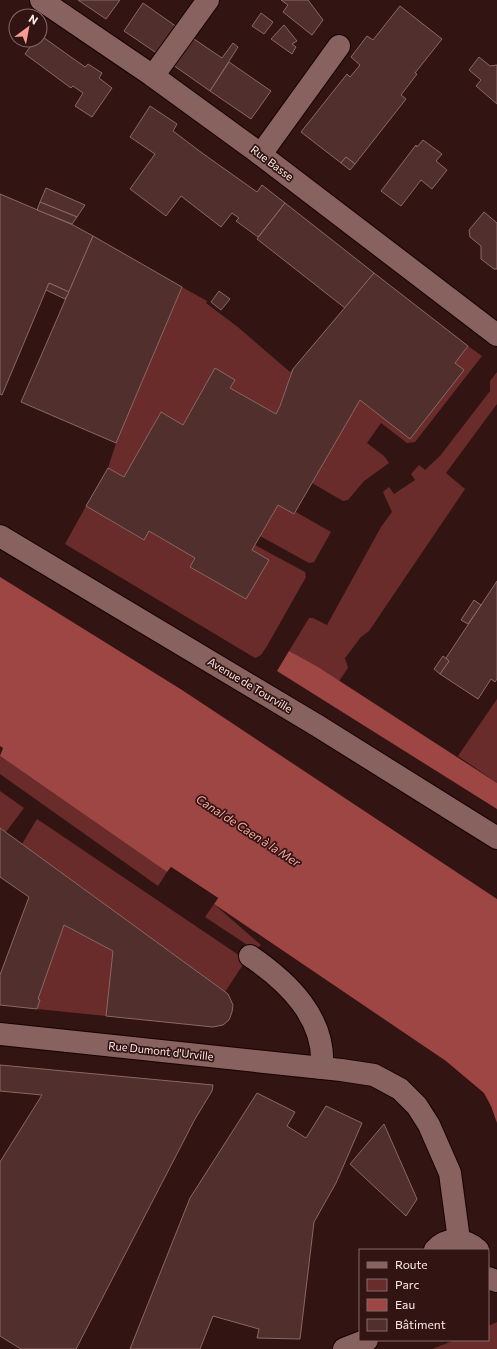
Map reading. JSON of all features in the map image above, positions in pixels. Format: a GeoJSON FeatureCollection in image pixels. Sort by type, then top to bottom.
{"type":"FeatureCollection","features":[{"type":"Feature","properties":{"kind":"street","name":"Rue Basse"},"geometry":{"type":"LineString","coordinates":[[41,0],[153,76],[261,154],[497,335]]}},
{"type":"Feature","properties":{"kind":"street"},"geometry":{"type":"LineString","coordinates":[[153,76],[208,0]]}},
{"type":"Feature","properties":{"kind":"street"},"geometry":{"type":"LineString","coordinates":[[261,154],[339,46]]}},
{"type":"Feature","properties":{"kind":"street","name":"Avenue de Tourville"},"geometry":{"type":"LineString","coordinates":[[0,536],[318,726],[497,838]]}},
{"type":"Feature","properties":{"kind":"street"},"geometry":{"type":"LineString","coordinates":[[250,956],[286,984],[303,1005],[314,1023],[321,1040],[323,1054],[322,1068]]}},
{"type":"Feature","properties":{"kind":"street","name":"Rue Dumont d'Urville"},"geometry":{"type":"LineString","coordinates":[[0,1034],[322,1068],[374,1075],[400,1089],[417,1106],[429,1125],[450,1173],[469,1245]]}},
{"type":"Feature","properties":{"kind":"street"},"geometry":{"type":"LineString","coordinates":[[436,1249],[443,1243],[469,1245]]}},
{"type":"Feature","properties":{"kind":"street"},"geometry":{"type":"LineString","coordinates":[[344,1349],[364,1341]]}},
{"type":"Feature","properties":{"kind":"green space"},"geometry":{"type":"Polygon","coordinates":[[[182,287],[207,301],[206,303],[239,328],[290,372],[293,369],[276,414],[230,388],[234,380],[215,369],[183,425],[161,412],[124,477],[108,468],[118,437],[182,287]]]}},
{"type":"Feature","properties":{"kind":"green space"},"geometry":{"type":"Polygon","coordinates":[[[468,346],[482,356],[415,442],[407,443],[381,423],[367,443],[384,456],[389,463],[364,481],[348,500],[343,501],[312,483],[360,400],[455,363],[468,346]]]}},
{"type":"Feature","properties":{"kind":"green space"},"geometry":{"type":"Polygon","coordinates":[[[497,372],[497,404],[446,473],[465,489],[369,631],[361,637],[345,658],[348,668],[339,681],[289,651],[309,618],[313,618],[327,625],[381,527],[392,512],[383,492],[389,487],[394,494],[415,480],[411,474],[419,465],[425,470],[440,456],[490,391],[490,381],[497,372]]]}},
{"type":"Feature","properties":{"kind":"green space"},"geometry":{"type":"Polygon","coordinates":[[[278,505],[294,514],[296,512],[331,532],[314,562],[309,563],[260,536],[278,505]]]}},
{"type":"Feature","properties":{"kind":"green space"},"geometry":{"type":"Polygon","coordinates":[[[86,506],[143,540],[149,531],[195,558],[190,567],[246,598],[268,560],[252,550],[255,545],[305,572],[306,577],[267,646],[261,655],[255,658],[65,544],[86,506]]]}},
{"type":"Feature","properties":{"kind":"green space"},"geometry":{"type":"Polygon","coordinates":[[[497,699],[497,783],[458,756],[497,699]]]}},
{"type":"Feature","properties":{"kind":"green space"},"geometry":{"type":"Polygon","coordinates":[[[0,756],[167,872],[158,886],[0,774],[0,756]]]}},
{"type":"Feature","properties":{"kind":"green space"},"geometry":{"type":"Polygon","coordinates":[[[0,791],[24,808],[6,832],[0,828],[0,791]]]}},
{"type":"Feature","properties":{"kind":"green space"},"geometry":{"type":"Polygon","coordinates":[[[37,819],[246,960],[225,992],[22,844],[37,819]]]}},
{"type":"Feature","properties":{"kind":"green space"},"geometry":{"type":"Polygon","coordinates":[[[214,904],[261,945],[255,950],[205,917],[214,904]]]}},
{"type":"Feature","properties":{"kind":"green space"},"geometry":{"type":"Polygon","coordinates":[[[64,925],[113,951],[106,1016],[37,1009],[40,1000],[38,999],[64,925]]]}},
{"type":"Feature","properties":{"kind":"green space"},"geometry":{"type":"Polygon","coordinates":[[[497,1322],[497,1349],[432,1349],[452,1341],[489,1341],[489,1326],[497,1322]]]}},
{"type":"Feature","properties":{"kind":"water","name":"Canal de Caen à la Mer"},"geometry":{"type":"Polygon","coordinates":[[[0,577],[182,690],[497,899],[497,1123],[491,1106],[484,1093],[446,1061],[214,904],[218,898],[171,867],[167,872],[0,756],[3,748],[0,746],[0,577]]]}},
{"type":"Feature","properties":{"kind":"water"},"geometry":{"type":"Polygon","coordinates":[[[289,651],[318,667],[497,783],[497,809],[277,671],[289,651]]]}},
{"type":"Feature","properties":{"kind":"pier"},"geometry":{"type":"Polygon","coordinates":[[[171,867],[218,898],[213,905],[212,903],[215,899],[171,870],[169,874],[166,874],[171,867]]]}},
{"type":"Feature","properties":{"kind":"building"},"geometry":{"type":"Polygon","coordinates":[[[78,0],[120,0],[106,19],[78,0]]]}},
{"type":"Feature","properties":{"kind":"building"},"geometry":{"type":"Polygon","coordinates":[[[281,0],[308,0],[323,20],[312,35],[283,12],[288,5],[281,0]]]}},
{"type":"Feature","properties":{"kind":"building"},"geometry":{"type":"Polygon","coordinates":[[[143,3],[177,27],[158,54],[124,31],[143,3]]]}},
{"type":"Feature","properties":{"kind":"building"},"geometry":{"type":"Polygon","coordinates":[[[400,6],[442,39],[415,73],[417,74],[401,95],[406,99],[355,164],[346,157],[341,163],[301,132],[347,74],[350,77],[360,65],[351,57],[367,36],[373,40],[400,6]]]}},
{"type":"Feature","properties":{"kind":"building"},"geometry":{"type":"Polygon","coordinates":[[[261,13],[273,22],[264,34],[252,26],[261,13]]]}},
{"type":"Feature","properties":{"kind":"building"},"geometry":{"type":"Polygon","coordinates":[[[284,25],[297,41],[292,44],[296,47],[292,54],[271,39],[284,25]]]}},
{"type":"Feature","properties":{"kind":"building"},"geometry":{"type":"Polygon","coordinates":[[[191,37],[222,58],[233,43],[238,47],[210,91],[173,65],[191,37]]]}},
{"type":"Feature","properties":{"kind":"building"},"geometry":{"type":"Polygon","coordinates":[[[48,41],[85,67],[88,64],[102,73],[99,78],[112,88],[92,117],[75,106],[83,93],[73,86],[71,88],[25,54],[29,48],[48,48],[48,41]]]}},
{"type":"Feature","properties":{"kind":"building"},"geometry":{"type":"Polygon","coordinates":[[[479,57],[490,66],[497,65],[497,104],[476,86],[481,80],[469,70],[479,57]]]}},
{"type":"Feature","properties":{"kind":"building"},"geometry":{"type":"Polygon","coordinates":[[[229,62],[271,91],[251,119],[210,91],[229,62]]]}},
{"type":"Feature","properties":{"kind":"building"},"geometry":{"type":"Polygon","coordinates":[[[150,106],[177,124],[173,131],[202,153],[257,192],[262,185],[285,203],[258,237],[236,221],[239,218],[232,213],[221,227],[181,196],[166,216],[130,189],[155,154],[130,137],[150,106]]]}},
{"type":"Feature","properties":{"kind":"building"},"geometry":{"type":"Polygon","coordinates":[[[423,140],[442,154],[436,161],[447,170],[432,189],[421,180],[401,206],[381,191],[416,145],[417,147],[423,140]]]}},
{"type":"Feature","properties":{"kind":"building"},"geometry":{"type":"Polygon","coordinates":[[[346,157],[355,164],[350,170],[341,163],[346,157]]]}},
{"type":"Feature","properties":{"kind":"building"},"geometry":{"type":"Polygon","coordinates":[[[46,188],[85,205],[77,217],[40,202],[46,188]]]}},
{"type":"Feature","properties":{"kind":"building"},"geometry":{"type":"Polygon","coordinates":[[[0,194],[73,225],[93,236],[69,292],[49,283],[2,395],[0,394],[0,194]]]}},
{"type":"Feature","properties":{"kind":"building"},"geometry":{"type":"Polygon","coordinates":[[[40,202],[77,217],[72,224],[37,210],[40,202]]]}},
{"type":"Feature","properties":{"kind":"building"},"geometry":{"type":"Polygon","coordinates":[[[285,203],[374,273],[345,308],[257,239],[285,203]]]}},
{"type":"Feature","properties":{"kind":"building"},"geometry":{"type":"Polygon","coordinates":[[[484,212],[497,223],[497,269],[494,269],[481,259],[481,246],[470,237],[469,230],[484,212]]]}},
{"type":"Feature","properties":{"kind":"building"},"geometry":{"type":"Polygon","coordinates":[[[93,236],[182,287],[116,443],[21,402],[93,236]]]}},
{"type":"Feature","properties":{"kind":"building"},"geometry":{"type":"Polygon","coordinates":[[[374,273],[468,346],[455,363],[464,370],[410,439],[360,400],[294,514],[278,505],[252,550],[269,560],[246,599],[190,567],[195,558],[149,531],[144,540],[86,506],[108,468],[124,477],[161,412],[183,425],[215,368],[235,380],[230,388],[276,414],[293,369],[374,273]]]}},
{"type":"Feature","properties":{"kind":"building"},"geometry":{"type":"Polygon","coordinates":[[[49,283],[69,292],[65,299],[46,290],[49,283]]]}},
{"type":"Feature","properties":{"kind":"building"},"geometry":{"type":"Polygon","coordinates":[[[219,291],[230,299],[221,310],[211,302],[219,291]]]}},
{"type":"Feature","properties":{"kind":"building"},"geometry":{"type":"Polygon","coordinates":[[[497,581],[497,679],[495,682],[491,679],[478,699],[440,674],[449,661],[446,658],[497,581]]]}},
{"type":"Feature","properties":{"kind":"building"},"geometry":{"type":"Polygon","coordinates":[[[474,600],[481,605],[468,624],[461,620],[474,600]]]}},
{"type":"Feature","properties":{"kind":"building"},"geometry":{"type":"Polygon","coordinates":[[[443,656],[449,661],[440,674],[434,669],[443,656]]]}},
{"type":"Feature","properties":{"kind":"building"},"geometry":{"type":"Polygon","coordinates":[[[0,828],[228,994],[233,1005],[229,1020],[223,1025],[213,1027],[106,1016],[113,951],[64,925],[38,999],[40,1000],[37,1009],[0,1005],[0,975],[29,897],[0,877],[0,828]]]}},
{"type":"Feature","properties":{"kind":"building"},"geometry":{"type":"Polygon","coordinates":[[[0,1065],[213,1085],[212,1091],[195,1119],[76,1349],[21,1349],[0,1336],[0,1162],[42,1095],[0,1091],[0,1065]]]}},
{"type":"Feature","properties":{"kind":"building"},"geometry":{"type":"Polygon","coordinates":[[[257,1093],[295,1112],[287,1126],[306,1138],[326,1106],[362,1123],[336,1183],[314,1222],[300,1339],[257,1338],[259,1329],[213,1316],[200,1349],[130,1349],[190,1198],[257,1093]]]}},
{"type":"Feature","properties":{"kind":"building"},"geometry":{"type":"Polygon","coordinates":[[[384,1124],[417,1199],[406,1216],[350,1164],[384,1124]]]}}]}
